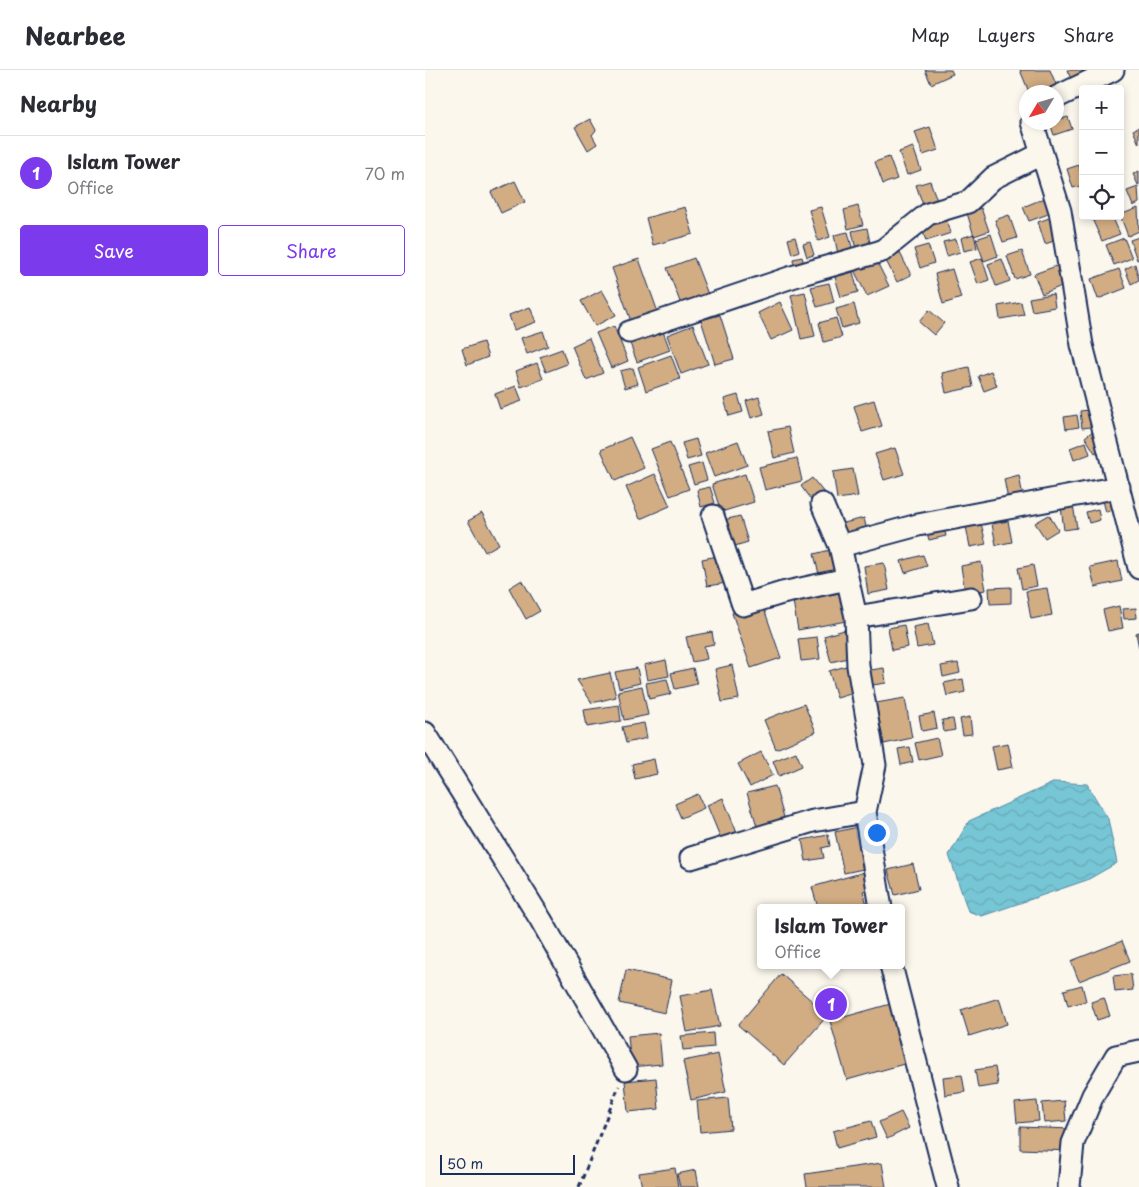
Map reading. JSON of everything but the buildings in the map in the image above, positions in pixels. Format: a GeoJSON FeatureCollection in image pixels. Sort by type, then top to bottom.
{"type":"FeatureCollection","features":[{"type":"Feature","properties":{"kind":"street"},"geometry":{"type":"LineString","coordinates":[[1064,94],[1113,70]]}},
{"type":"Feature","properties":{"kind":"street"},"geometry":{"type":"LineString","coordinates":[[1034,130],[1060,211],[1082,345],[1139,568]]}},
{"type":"Feature","properties":{"kind":"street"},"geometry":{"type":"LineString","coordinates":[[629,332],[795,276],[882,251],[929,214],[968,202],[993,178],[1041,154]]}},
{"type":"Feature","properties":{"kind":"street"},"geometry":{"type":"LineString","coordinates":[[840,546],[917,525],[1119,487]]}},
{"type":"Feature","properties":{"kind":"street"},"geometry":{"type":"LineString","coordinates":[[822,504],[840,546],[855,617],[858,666],[875,765],[865,812],[880,904]]}},
{"type":"Feature","properties":{"kind":"street"},"geometry":{"type":"LineString","coordinates":[[713,516],[743,605],[782,593],[847,579]]}},
{"type":"Feature","properties":{"kind":"street"},"geometry":{"type":"LineString","coordinates":[[855,617],[971,598]]}},
{"type":"Feature","properties":{"kind":"street"},"geometry":{"type":"LineString","coordinates":[[425,732],[541,920],[626,1069]]}},
{"type":"Feature","properties":{"kind":"street"},"geometry":{"type":"LineString","coordinates":[[691,858],[813,821],[865,812]]}},
{"type":"Feature","properties":{"kind":"street"},"geometry":{"type":"LineString","coordinates":[[892,969],[948,1187]]}},
{"type":"Feature","properties":{"kind":"street"},"geometry":{"type":"LineString","coordinates":[[1069,1187],[1073,1142],[1093,1095],[1116,1056],[1139,1051]]}},
{"type":"Feature","properties":{"kind":"path"},"geometry":{"type":"LineString","coordinates":[[579,1187],[626,1069]]}},
{"type":"Feature","properties":{"kind":"water"},"geometry":{"type":"Polygon","coordinates":[[[1055,782],[1087,784],[1108,819],[1117,863],[1087,880],[982,916],[968,911],[949,855],[969,821],[1055,782]]]}},
{"type":"Feature","properties":{"kind":"place","name":"Islam Tower"},"geometry":{"type":"Point","coordinates":[831,1004]}}]}
